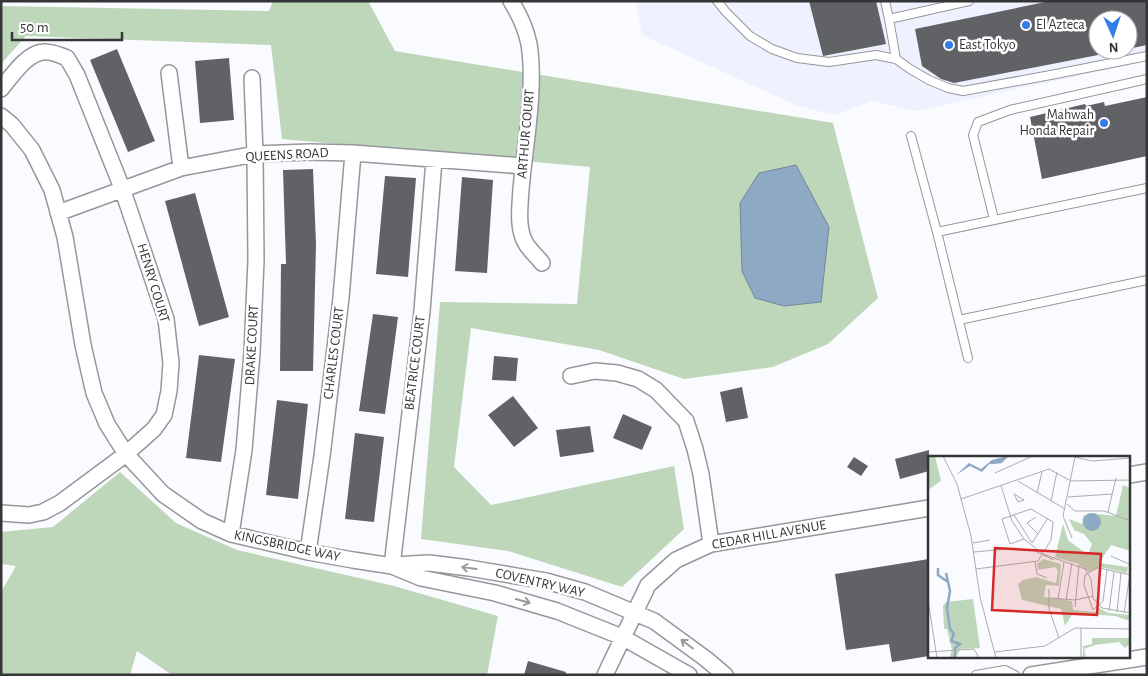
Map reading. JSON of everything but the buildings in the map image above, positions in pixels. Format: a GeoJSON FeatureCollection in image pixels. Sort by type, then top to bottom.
{"type":"FeatureCollection","features":[{"type":"Feature","properties":{"kind":"street","name":"ARTHUR COURT"},"geometry":{"type":"LineString","coordinates":[[511,1],[520,16],[529,43],[531,72],[519,222],[525,242],[542,263]]}},
{"type":"Feature","properties":{"kind":"street","name":"HENRY COURT"},"geometry":{"type":"LineString","coordinates":[[1,89],[30,56],[43,52],[67,58],[77,75],[122,188],[166,319],[171,363],[169,391],[164,415],[146,437],[60,503],[42,512],[29,515],[1,513]]}},
{"type":"Feature","properties":{"kind":"street"},"geometry":{"type":"LineString","coordinates":[[169,73],[181,168]]}},
{"type":"Feature","properties":{"kind":"street","name":"DRAKE COURT"},"geometry":{"type":"LineString","coordinates":[[231,534],[244,450],[252,353],[256,260],[252,78]]}},
{"type":"Feature","properties":{"kind":"street","name":"KINGSBRIDGE WAY"},"geometry":{"type":"LineString","coordinates":[[1,116],[12,125],[32,150],[52,190],[66,237],[83,345],[94,393],[107,424],[126,454],[164,494],[202,521],[231,534],[308,552],[392,566],[421,578],[495,593],[557,611],[622,637]]}},
{"type":"Feature","properties":{"kind":"street","name":"QUEENS ROAD"},"geometry":{"type":"LineString","coordinates":[[58,213],[181,168],[255,154],[353,153],[523,166]]}},
{"type":"Feature","properties":{"kind":"street","name":"CHARLES COURT"},"geometry":{"type":"LineString","coordinates":[[308,552],[322,456],[341,298],[353,153]]}},
{"type":"Feature","properties":{"kind":"street","name":"BEATRICE COURT"},"geometry":{"type":"LineString","coordinates":[[392,566],[422,310],[434,160]]}},
{"type":"Feature","properties":{"kind":"street"},"geometry":{"type":"LineString","coordinates":[[571,376],[595,371],[617,373],[638,379],[656,390],[686,422],[701,474],[711,544]]}},
{"type":"Feature","properties":{"kind":"street"},"geometry":{"type":"LineString","coordinates":[[1130,475],[1147,472]]}},
{"type":"Feature","properties":{"kind":"street","name":"CEDAR HILL AVENUE"},"geometry":{"type":"LineString","coordinates":[[605,675],[648,585],[676,560],[711,544],[928,508]]}},
{"type":"Feature","properties":{"kind":"street","name":"COVENTRY WAY"},"geometry":{"type":"LineString","coordinates":[[392,566],[429,563],[469,568],[546,582],[585,592],[654,621],[725,675]]}},
{"type":"Feature","properties":{"kind":"street"},"geometry":{"type":"LineString","coordinates":[[622,637],[689,675]]}},
{"type":"Feature","properties":{"kind":"street"},"geometry":{"type":"LineString","coordinates":[[1031,675],[1147,657]]}},
{"type":"Feature","properties":{"kind":"lane"},"geometry":{"type":"LineString","coordinates":[[717,1],[750,36],[772,49],[789,55],[829,62],[876,55],[896,59],[929,80],[948,88],[963,91],[1147,56]]}},
{"type":"Feature","properties":{"kind":"lane"},"geometry":{"type":"LineString","coordinates":[[885,1],[896,59]]}},
{"type":"Feature","properties":{"kind":"lane"},"geometry":{"type":"LineString","coordinates":[[889,19],[969,1]]}},
{"type":"Feature","properties":{"kind":"lane"},"geometry":{"type":"LineString","coordinates":[[994,219],[972,135],[978,122],[1010,110],[1147,79]]}},
{"type":"Feature","properties":{"kind":"lane"},"geometry":{"type":"LineString","coordinates":[[912,136],[968,358]]}},
{"type":"Feature","properties":{"kind":"lane"},"geometry":{"type":"LineString","coordinates":[[937,232],[1147,188]]}},
{"type":"Feature","properties":{"kind":"lane"},"geometry":{"type":"LineString","coordinates":[[959,320],[1147,280]]}},
{"type":"Feature","properties":{"kind":"lane"},"geometry":{"type":"LineString","coordinates":[[976,675],[1006,670],[1015,675]]}},
{"type":"Feature","properties":{"kind":"shaded area"},"geometry":{"type":"Polygon","coordinates":[[[636,1],[1147,1],[1147,61],[916,111],[873,101],[834,115],[796,105],[642,35],[636,1]]]}},
{"type":"Feature","properties":{"kind":"green space"},"geometry":{"type":"Polygon","coordinates":[[[273,1],[368,1],[395,51],[833,123],[878,298],[828,344],[773,367],[684,379],[599,350],[471,328],[454,467],[491,505],[674,466],[684,529],[622,587],[508,551],[421,539],[440,302],[577,304],[590,167],[282,139],[271,45],[26,36],[1,64],[1,6],[269,11],[273,1]]]}},
{"type":"Feature","properties":{"kind":"green space"},"geometry":{"type":"Polygon","coordinates":[[[120,472],[176,523],[237,550],[394,586],[498,616],[487,675],[172,675],[137,651],[130,675],[1,675],[1,592],[16,566],[1,564],[1,532],[53,527],[120,472]]]}},
{"type":"Feature","properties":{"kind":"water"},"geometry":{"type":"Polygon","coordinates":[[[796,165],[829,227],[821,302],[784,306],[755,298],[742,271],[740,203],[759,173],[796,165]]]}},
{"type":"Feature","properties":{"kind":"place","name":"El Azteca"},"geometry":{"type":"Point","coordinates":[1026,25]}},
{"type":"Feature","properties":{"kind":"place","name":"East Tokyo"},"geometry":{"type":"Point","coordinates":[949,45]}},
{"type":"Feature","properties":{"kind":"place","name":"Mahwah Honda Repair"},"geometry":{"type":"Point","coordinates":[1104,123]}}]}
